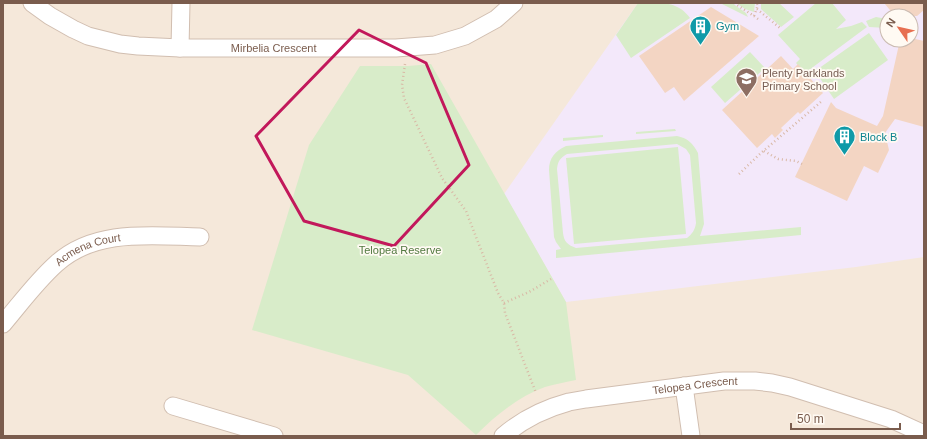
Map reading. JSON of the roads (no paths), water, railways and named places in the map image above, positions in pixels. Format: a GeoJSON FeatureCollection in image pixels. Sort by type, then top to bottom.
{"type":"FeatureCollection","features":[{"type":"Feature","properties":{"kind":"street","name":"Mirbelia Crescent"},"geometry":{"type":"LineString","coordinates":[[32,3],[61,23],[88,36],[126,45],[180,48],[396,48],[435,45],[465,36],[482,28],[496,19],[514,3]]}},
{"type":"Feature","properties":{"kind":"street"},"geometry":{"type":"LineString","coordinates":[[180,48],[181,3]]}},
{"type":"Feature","properties":{"kind":"street","name":"Acmena Court"},"geometry":{"type":"LineString","coordinates":[[3,324],[57,263],[71,253],[85,246],[99,241],[123,237],[200,237]]}},
{"type":"Feature","properties":{"kind":"street","name":"Telopea Crescent"},"geometry":{"type":"LineString","coordinates":[[503,436],[526,419],[552,406],[586,399],[739,380],[772,383],[891,419],[924,426]]}},
{"type":"Feature","properties":{"kind":"street"},"geometry":{"type":"LineString","coordinates":[[684,386],[691,436]]}},
{"type":"Feature","properties":{"kind":"street"},"geometry":{"type":"LineString","coordinates":[[173,406],[274,436]]}},
{"type":"Feature","properties":{"kind":"street","name":"Telopea Crescent"},"geometry":{"type":"LineString","coordinates":[[891,419],[924,434]]}},
{"type":"Feature","properties":{"kind":"place","name":"Gym"},"geometry":{"type":"Point","coordinates":[701,46]}},
{"type":"Feature","properties":{"kind":"place","name":"Plenty Parklands Primary School"},"geometry":{"type":"Point","coordinates":[747,98]}},
{"type":"Feature","properties":{"kind":"place","name":"Block B"},"geometry":{"type":"Point","coordinates":[845,156]}},
{"type":"Feature","properties":{"kind":"park label","name":"Telopea Reserve"},"geometry":{"type":"Point","coordinates":[400,250]}}]}
